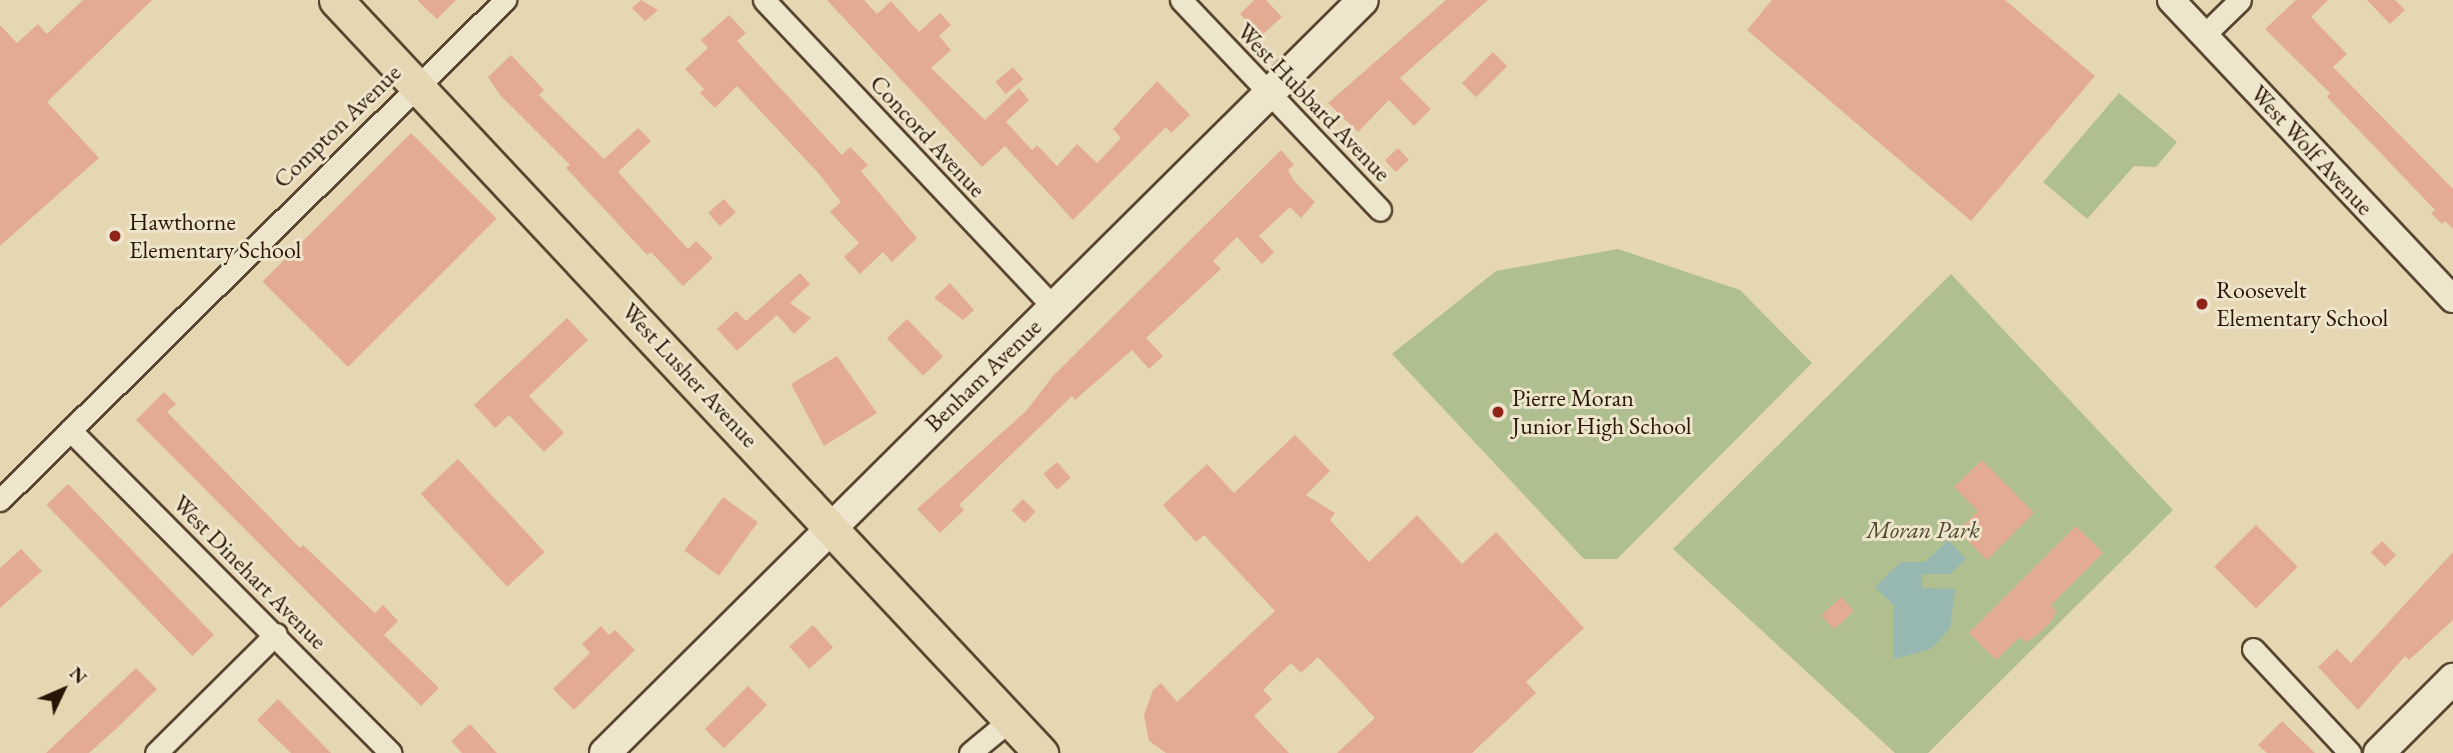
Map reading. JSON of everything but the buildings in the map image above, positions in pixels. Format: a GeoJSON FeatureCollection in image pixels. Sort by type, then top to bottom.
{"type":"FeatureCollection","features":[{"type":"Feature","properties":{"kind":"main road","name":"West Lusher Avenue"},"geometry":{"type":"LineString","coordinates":[[336,0],[830,524],[1041,753]]}},
{"type":"Feature","properties":{"kind":"main road","name":"Benham Avenue"},"geometry":{"type":"LineString","coordinates":[[605,753],[830,524],[1363,0]]}},
{"type":"Feature","properties":{"kind":"main road"},"geometry":{"type":"LineString","coordinates":[[2379,753],[2453,679]]}},
{"type":"Feature","properties":{"kind":"street","name":"Compton Avenue"},"geometry":{"type":"LineString","coordinates":[[0,500],[505,0]]}},
{"type":"Feature","properties":{"kind":"street","name":"Concord Avenue"},"geometry":{"type":"LineString","coordinates":[[764,0],[1053,307]]}},
{"type":"Feature","properties":{"kind":"street","name":"West Hubbard Avenue"},"geometry":{"type":"LineString","coordinates":[[1181,0],[1380,209]]}},
{"type":"Feature","properties":{"kind":"street","name":"West Wolf Avenue"},"geometry":{"type":"LineString","coordinates":[[2171,0],[2453,299]]}},
{"type":"Feature","properties":{"kind":"street"},"geometry":{"type":"LineString","coordinates":[[2204,35],[2240,0]]}},
{"type":"Feature","properties":{"kind":"street","name":"West Dinehart Avenue"},"geometry":{"type":"LineString","coordinates":[[70,430],[276,634],[391,753]]}},
{"type":"Feature","properties":{"kind":"street"},"geometry":{"type":"LineString","coordinates":[[156,753],[276,634]]}},
{"type":"Feature","properties":{"kind":"street"},"geometry":{"type":"LineString","coordinates":[[2253,649],[2350,753]]}},
{"type":"Feature","properties":{"kind":"street"},"geometry":{"type":"LineString","coordinates":[[970,753],[1010,720]]}},
{"type":"Feature","properties":{"kind":"green space"},"geometry":{"type":"Polygon","coordinates":[[[2119,93],[2177,142],[2156,167],[2134,166],[2087,219],[2043,182],[2119,93]]]}},
{"type":"Feature","properties":{"kind":"green space"},"geometry":{"type":"Polygon","coordinates":[[[1618,249],[1740,290],[1812,363],[1617,559],[1584,559],[1392,354],[1496,271],[1618,249]]]}},
{"type":"Feature","properties":{"kind":"green space","name":"Moran Park"},"geometry":{"type":"Polygon","coordinates":[[[1951,274],[2173,510],[1928,753],[1895,753],[1673,549],[1951,274]]]}},
{"type":"Feature","properties":{"kind":"water"},"geometry":{"type":"Polygon","coordinates":[[[1948,540],[1966,559],[1950,574],[1922,574],[1922,588],[1955,589],[1950,628],[1931,649],[1894,659],[1894,606],[1875,587],[1901,562],[1925,562],[1948,540]]]}},
{"type":"Feature","properties":{"kind":"place","name":"Hawthorne Elementary School"},"geometry":{"type":"Point","coordinates":[115,236]}},
{"type":"Feature","properties":{"kind":"place","name":"Roosevelt Elementary School"},"geometry":{"type":"Point","coordinates":[2202,304]}},
{"type":"Feature","properties":{"kind":"place","name":"Pierre Moran Junior High School"},"geometry":{"type":"Point","coordinates":[1498,412]}}]}
